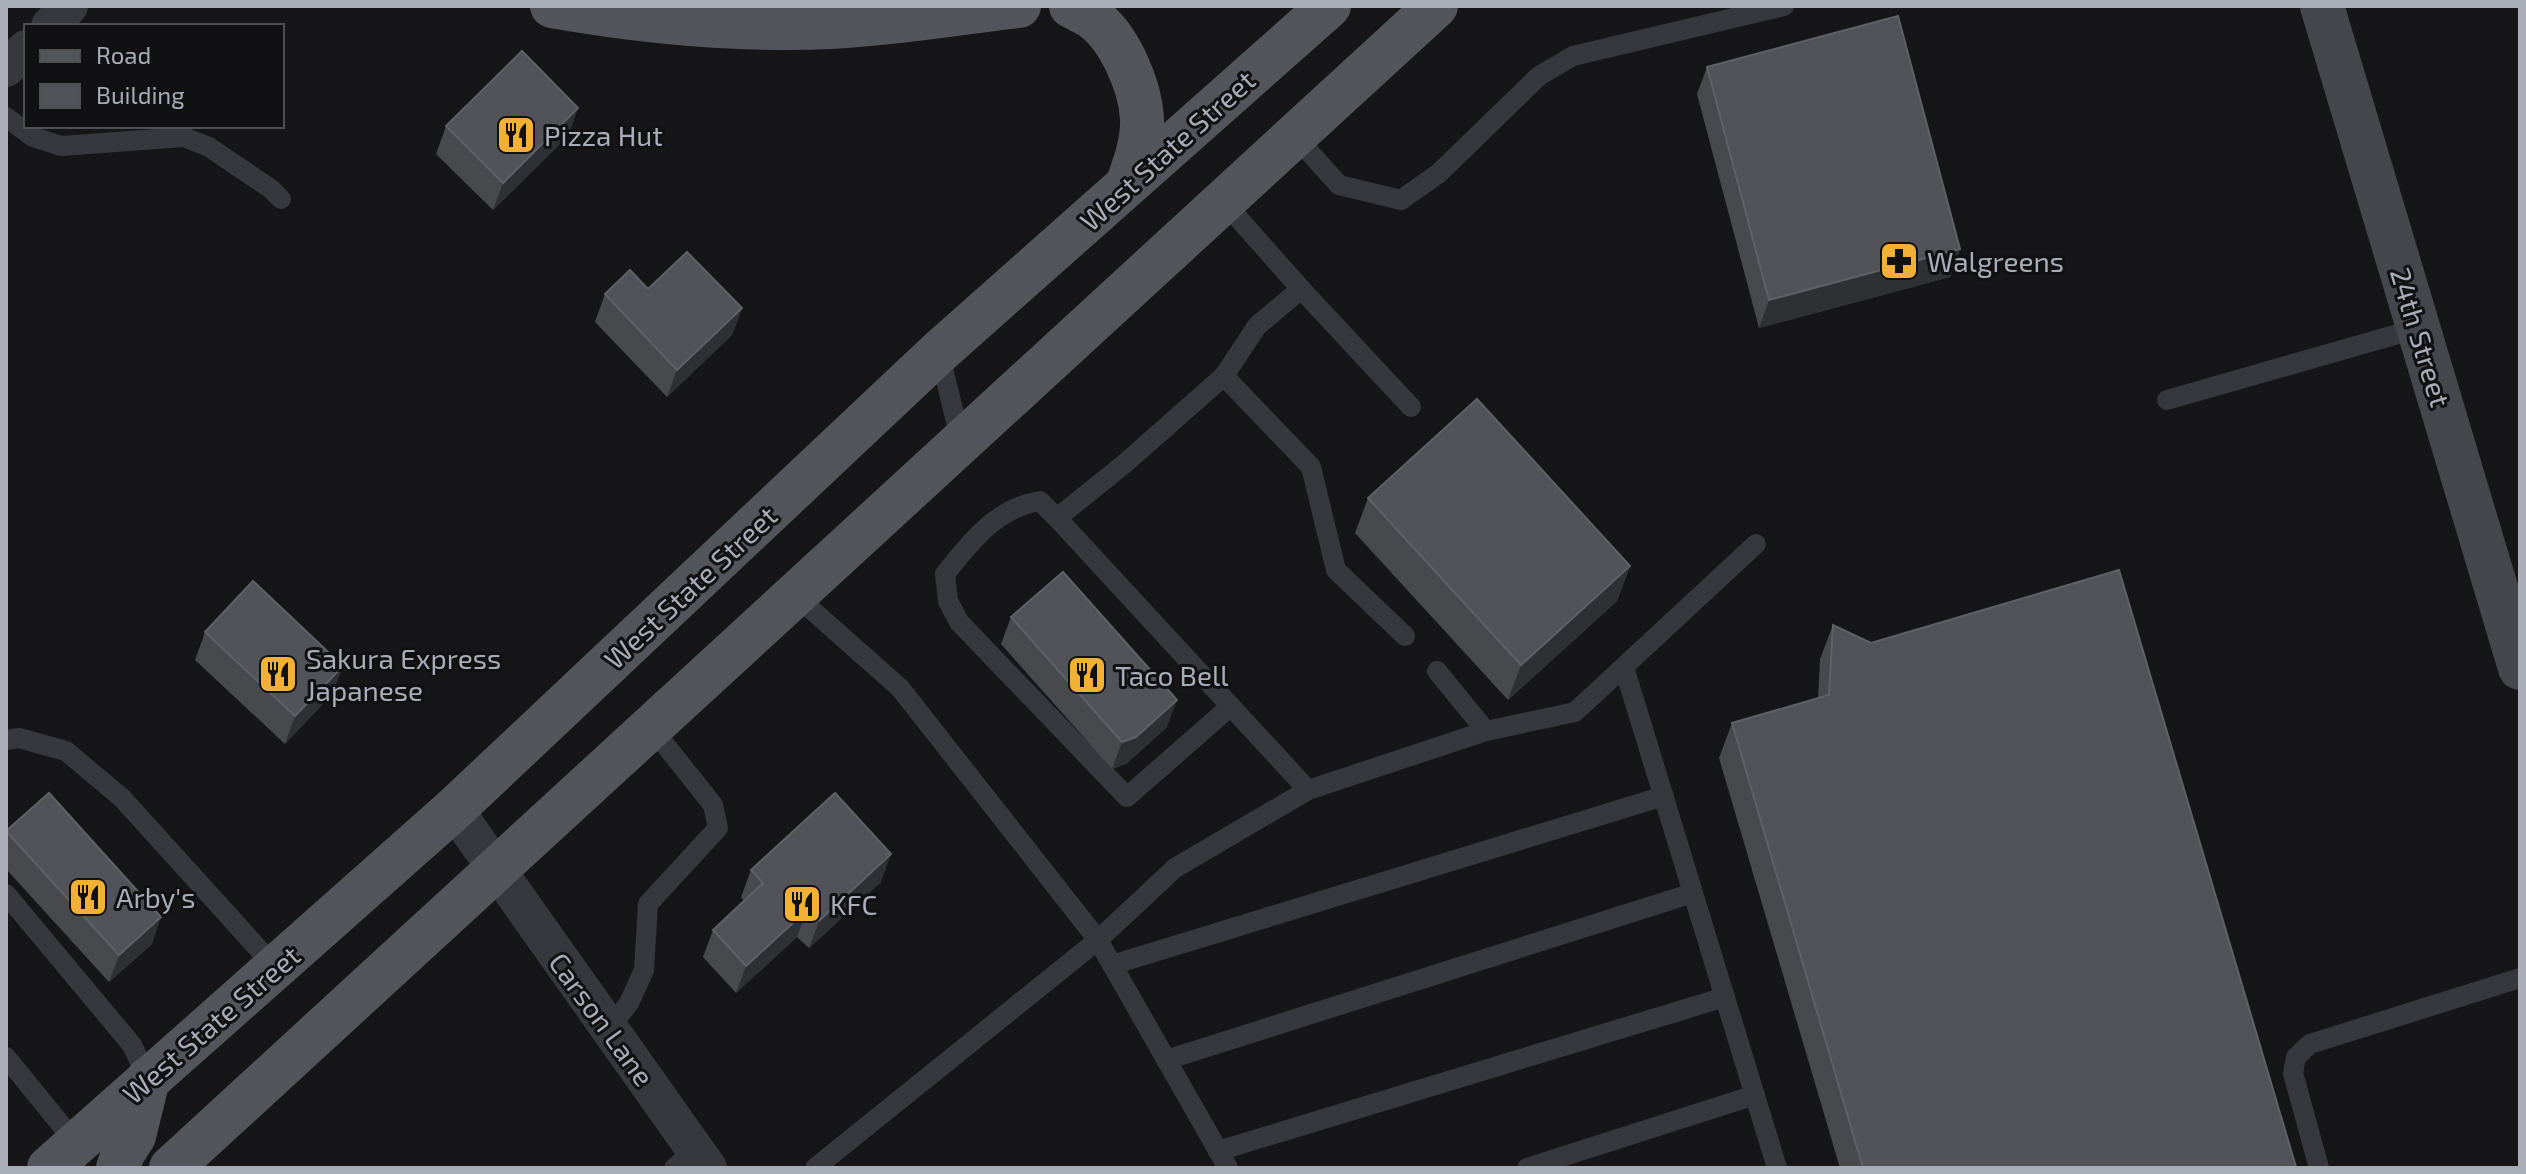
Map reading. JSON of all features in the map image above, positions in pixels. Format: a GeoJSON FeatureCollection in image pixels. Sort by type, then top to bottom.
{"type":"FeatureCollection","features":[{"type":"Feature","properties":{"kind":"main road"},"geometry":{"type":"LineString","coordinates":[[552,6],[602,15],[716,25],[817,27],[1019,6]]}},
{"type":"Feature","properties":{"kind":"main road"},"geometry":{"type":"LineString","coordinates":[[1071,6],[1095,20],[1122,52],[1135,84],[1142,118],[1139,151],[1127,185]]}},
{"type":"Feature","properties":{"kind":"main road","name":"West State Street"},"geometry":{"type":"LineString","coordinates":[[66,1160],[148,1079],[454,809],[939,352],[1329,6]]}},
{"type":"Feature","properties":{"kind":"main road"},"geometry":{"type":"LineString","coordinates":[[171,1168],[1436,6]]}},
{"type":"Feature","properties":{"kind":"main road"},"geometry":{"type":"LineString","coordinates":[[118,1168],[134,1136],[148,1079]]}},
{"type":"Feature","properties":{"kind":"street"},"geometry":{"type":"LineString","coordinates":[[52,24],[69,6]]}},
{"type":"Feature","properties":{"kind":"street","name":"24th Street"},"geometry":{"type":"LineString","coordinates":[[2322,6],[2520,668]]}},
{"type":"Feature","properties":{"kind":"street"},"geometry":{"type":"LineString","coordinates":[[6,68],[24,51]]}},
{"type":"Feature","properties":{"kind":"street","name":"Carson Lane"},"geometry":{"type":"LineString","coordinates":[[454,809],[609,1028],[693,1162]]}},
{"type":"Feature","properties":{"kind":"lane"},"geometry":{"type":"LineString","coordinates":[[1294,135],[1339,185],[1401,200],[1439,173],[1539,76],[1573,56],[1784,6]]}},
{"type":"Feature","properties":{"kind":"lane"},"geometry":{"type":"LineString","coordinates":[[6,117],[33,137],[61,146],[184,137],[209,147],[281,199]]}},
{"type":"Feature","properties":{"kind":"lane"},"geometry":{"type":"LineString","coordinates":[[1224,202],[1411,407]]}},
{"type":"Feature","properties":{"kind":"lane"},"geometry":{"type":"LineString","coordinates":[[1057,518],[1224,376],[1257,326],[1301,289]]}},
{"type":"Feature","properties":{"kind":"lane"},"geometry":{"type":"LineString","coordinates":[[2167,400],[2419,328]]}},
{"type":"Feature","properties":{"kind":"lane"},"geometry":{"type":"LineString","coordinates":[[939,352],[961,442]]}},
{"type":"Feature","properties":{"kind":"lane"},"geometry":{"type":"LineString","coordinates":[[1224,376],[1311,467],[1336,570],[1405,636]]}},
{"type":"Feature","properties":{"kind":"lane"},"geometry":{"type":"LineString","coordinates":[[1231,706],[1127,797],[959,622],[948,601],[945,574],[974,537],[1019,505],[1040,501],[1057,518],[1231,706],[1308,790]]}},
{"type":"Feature","properties":{"kind":"lane"},"geometry":{"type":"LineString","coordinates":[[815,1168],[1098,940],[1175,868],[1308,790],[1486,731],[1575,712],[1756,544]]}},
{"type":"Feature","properties":{"kind":"lane"},"geometry":{"type":"LineString","coordinates":[[795,595],[900,688],[1098,940],[1223,1159],[1725,997]]}},
{"type":"Feature","properties":{"kind":"lane"},"geometry":{"type":"LineString","coordinates":[[1624,667],[1777,1168]]}},
{"type":"Feature","properties":{"kind":"lane"},"geometry":{"type":"LineString","coordinates":[[1437,671],[1486,731]]}},
{"type":"Feature","properties":{"kind":"lane"},"geometry":{"type":"LineString","coordinates":[[609,1028],[629,1003],[644,970],[648,904],[718,828],[713,805],[651,727]]}},
{"type":"Feature","properties":{"kind":"lane"},"geometry":{"type":"LineString","coordinates":[[6,740],[19,738],[66,751],[122,798],[275,967]]}},
{"type":"Feature","properties":{"kind":"lane"},"geometry":{"type":"LineString","coordinates":[[1112,965],[1664,796]]}},
{"type":"Feature","properties":{"kind":"lane"},"geometry":{"type":"LineString","coordinates":[[1166,1060],[1693,893]]}},
{"type":"Feature","properties":{"kind":"lane"},"geometry":{"type":"LineString","coordinates":[[6,894],[132,1045],[148,1079]]}},
{"type":"Feature","properties":{"kind":"lane"},"geometry":{"type":"LineString","coordinates":[[2319,1168],[2293,1073],[2296,1057],[2310,1044],[2520,978]]}},
{"type":"Feature","properties":{"kind":"lane"},"geometry":{"type":"LineString","coordinates":[[6,1057],[66,1160]]}},
{"type":"Feature","properties":{"kind":"lane"},"geometry":{"type":"LineString","coordinates":[[1527,1168],[1755,1095]]}},
{"type":"Feature","properties":{"kind":"building","name":"Walgreens"},"geometry":{"type":"Polygon","coordinates":[[[1898,16],[1960,249],[1769,300],[1707,67],[1898,16]]]}},
{"type":"Feature","properties":{"kind":"building"},"geometry":{"type":"Polygon","coordinates":[[[522,51],[578,108],[503,183],[446,126],[522,51]]]}},
{"type":"Feature","properties":{"kind":"building"},"geometry":{"type":"Polygon","coordinates":[[[687,252],[742,308],[677,370],[605,294],[630,270],[648,289],[687,252]]]}},
{"type":"Feature","properties":{"kind":"building"},"geometry":{"type":"Polygon","coordinates":[[[1477,399],[1630,566],[1521,665],[1368,498],[1477,399]]]}},
{"type":"Feature","properties":{"kind":"building"},"geometry":{"type":"Polygon","coordinates":[[[2119,570],[2296,1167],[1863,1168],[1732,723],[1829,695],[1833,625],[1871,643],[2119,570]]]}},
{"type":"Feature","properties":{"kind":"building"},"geometry":{"type":"Polygon","coordinates":[[[1063,572],[1177,700],[1136,737],[1122,742],[1011,617],[1063,572]]]}},
{"type":"Feature","properties":{"kind":"building"},"geometry":{"type":"Polygon","coordinates":[[[253,581],[343,666],[295,716],[205,632],[253,581]]]}},
{"type":"Feature","properties":{"kind":"building"},"geometry":{"type":"Polygon","coordinates":[[[49,793],[161,917],[119,955],[6,831],[49,793]]]}},
{"type":"Feature","properties":{"kind":"building","name":"KFC"},"geometry":{"type":"Polygon","coordinates":[[[835,793],[891,854],[819,921],[807,910],[746,966],[713,930],[763,883],[751,870],[835,793]]]}},
{"type":"Feature","properties":{"kind":"place","name":"Pizza Hut"},"geometry":{"type":"Point","coordinates":[516,135]}},
{"type":"Feature","properties":{"kind":"place","name":"Walgreens"},"geometry":{"type":"Point","coordinates":[1899,261]}},
{"type":"Feature","properties":{"kind":"place","name":"Sakura Express Japanese"},"geometry":{"type":"Point","coordinates":[278,674]}},
{"type":"Feature","properties":{"kind":"place","name":"Taco Bell"},"geometry":{"type":"Point","coordinates":[1087,675]}},
{"type":"Feature","properties":{"kind":"place","name":"Arby's"},"geometry":{"type":"Point","coordinates":[88,897]}},
{"type":"Feature","properties":{"kind":"place","name":"KFC"},"geometry":{"type":"Point","coordinates":[802,904]}}]}
